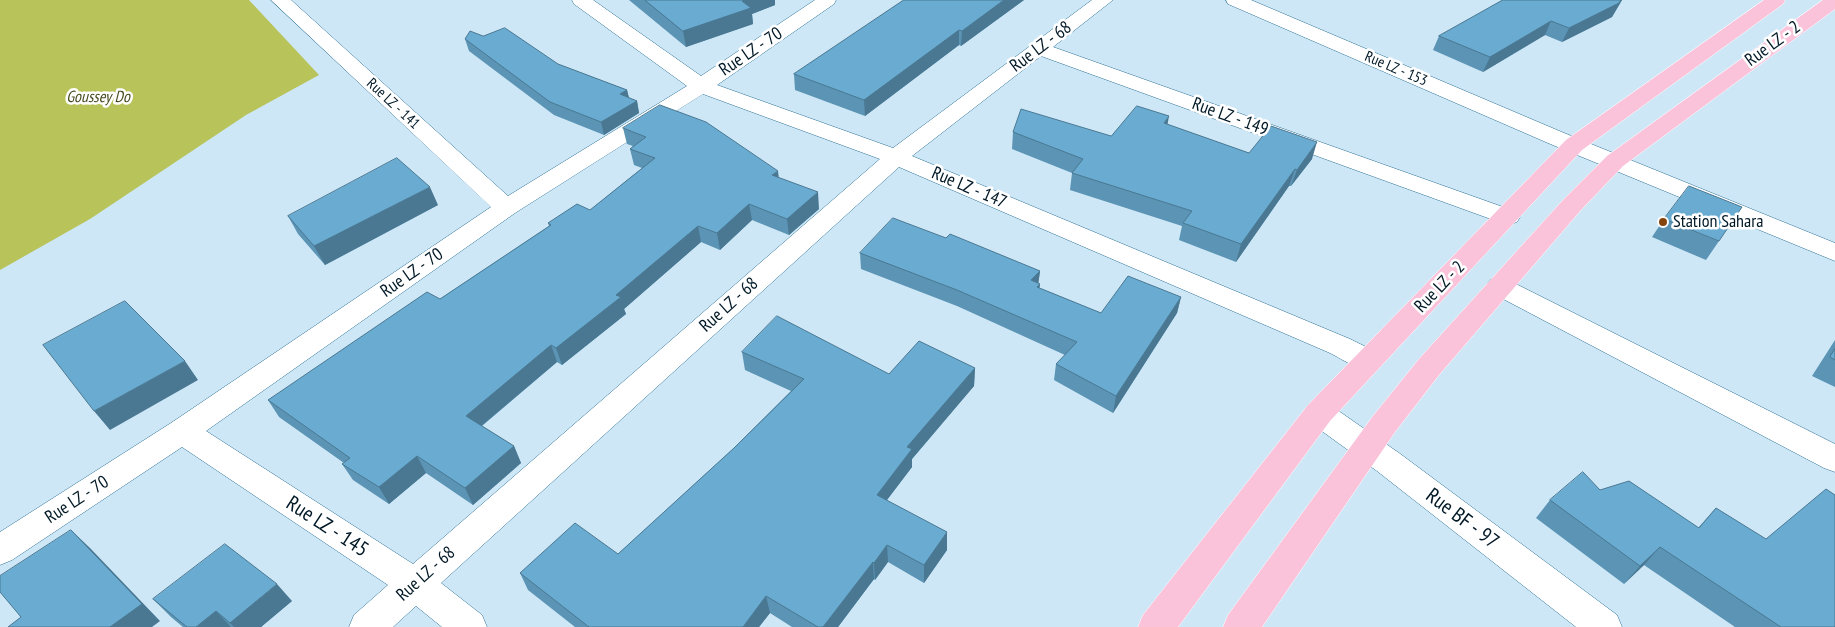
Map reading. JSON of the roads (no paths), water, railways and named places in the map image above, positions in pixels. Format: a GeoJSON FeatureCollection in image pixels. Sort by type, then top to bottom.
{"type":"FeatureCollection","features":[{"type":"Feature","properties":{"kind":"main road","name":"Rue LZ - 2"},"geometry":{"type":"LineString","coordinates":[[1156,627],[1319,413],[1368,360],[1508,217],[1565,142],[1776,0]]}},
{"type":"Feature","properties":{"kind":"main road","name":"Rue LZ - 2"},"geometry":{"type":"LineString","coordinates":[[1241,627],[1366,447],[1429,366],[1572,205],[1615,162],[1744,65],[1835,0]]}},
{"type":"Feature","properties":{"kind":"street","name":"Rue LZ - 141"},"geometry":{"type":"LineString","coordinates":[[280,0],[506,208]]}},
{"type":"Feature","properties":{"kind":"street","name":"Rue LZ - 147"},"geometry":{"type":"LineString","coordinates":[[581,0],[701,86],[896,157],[1340,346],[1368,360]]}},
{"type":"Feature","properties":{"kind":"street","name":"Rue LZ - 70"},"geometry":{"type":"LineString","coordinates":[[0,550],[182,431],[506,208],[701,86],[827,0]]}},
{"type":"Feature","properties":{"kind":"street","name":"Rue LZ - 68"},"geometry":{"type":"LineString","coordinates":[[367,627],[896,157],[1104,0]]}},
{"type":"Feature","properties":{"kind":"street","name":"Rue LZ - 153"},"geometry":{"type":"LineString","coordinates":[[1240,1],[1565,142],[1835,253]]}},
{"type":"Feature","properties":{"kind":"street","name":"Rue LZ - 149"},"geometry":{"type":"LineString","coordinates":[[1038,48],[1508,217]]}},
{"type":"Feature","properties":{"kind":"street"},"geometry":{"type":"LineString","coordinates":[[1499,286],[1835,459]]}},
{"type":"Feature","properties":{"kind":"street","name":"Rue BF - 97"},"geometry":{"type":"LineString","coordinates":[[1319,413],[1388,462],[1604,627]]}},
{"type":"Feature","properties":{"kind":"street","name":"Rue LZ - 145"},"geometry":{"type":"LineString","coordinates":[[182,431],[415,584],[469,627]]}},
{"type":"Feature","properties":{"kind":"water","name":"Goussey Do"},"geometry":{"type":"Polygon","coordinates":[[[0,0],[249,0],[319,75],[246,115],[90,219],[0,270],[0,0]]]}},
{"type":"Feature","properties":{"kind":"place","name":"Station Sahara"},"geometry":{"type":"Point","coordinates":[1663,222]}}]}
